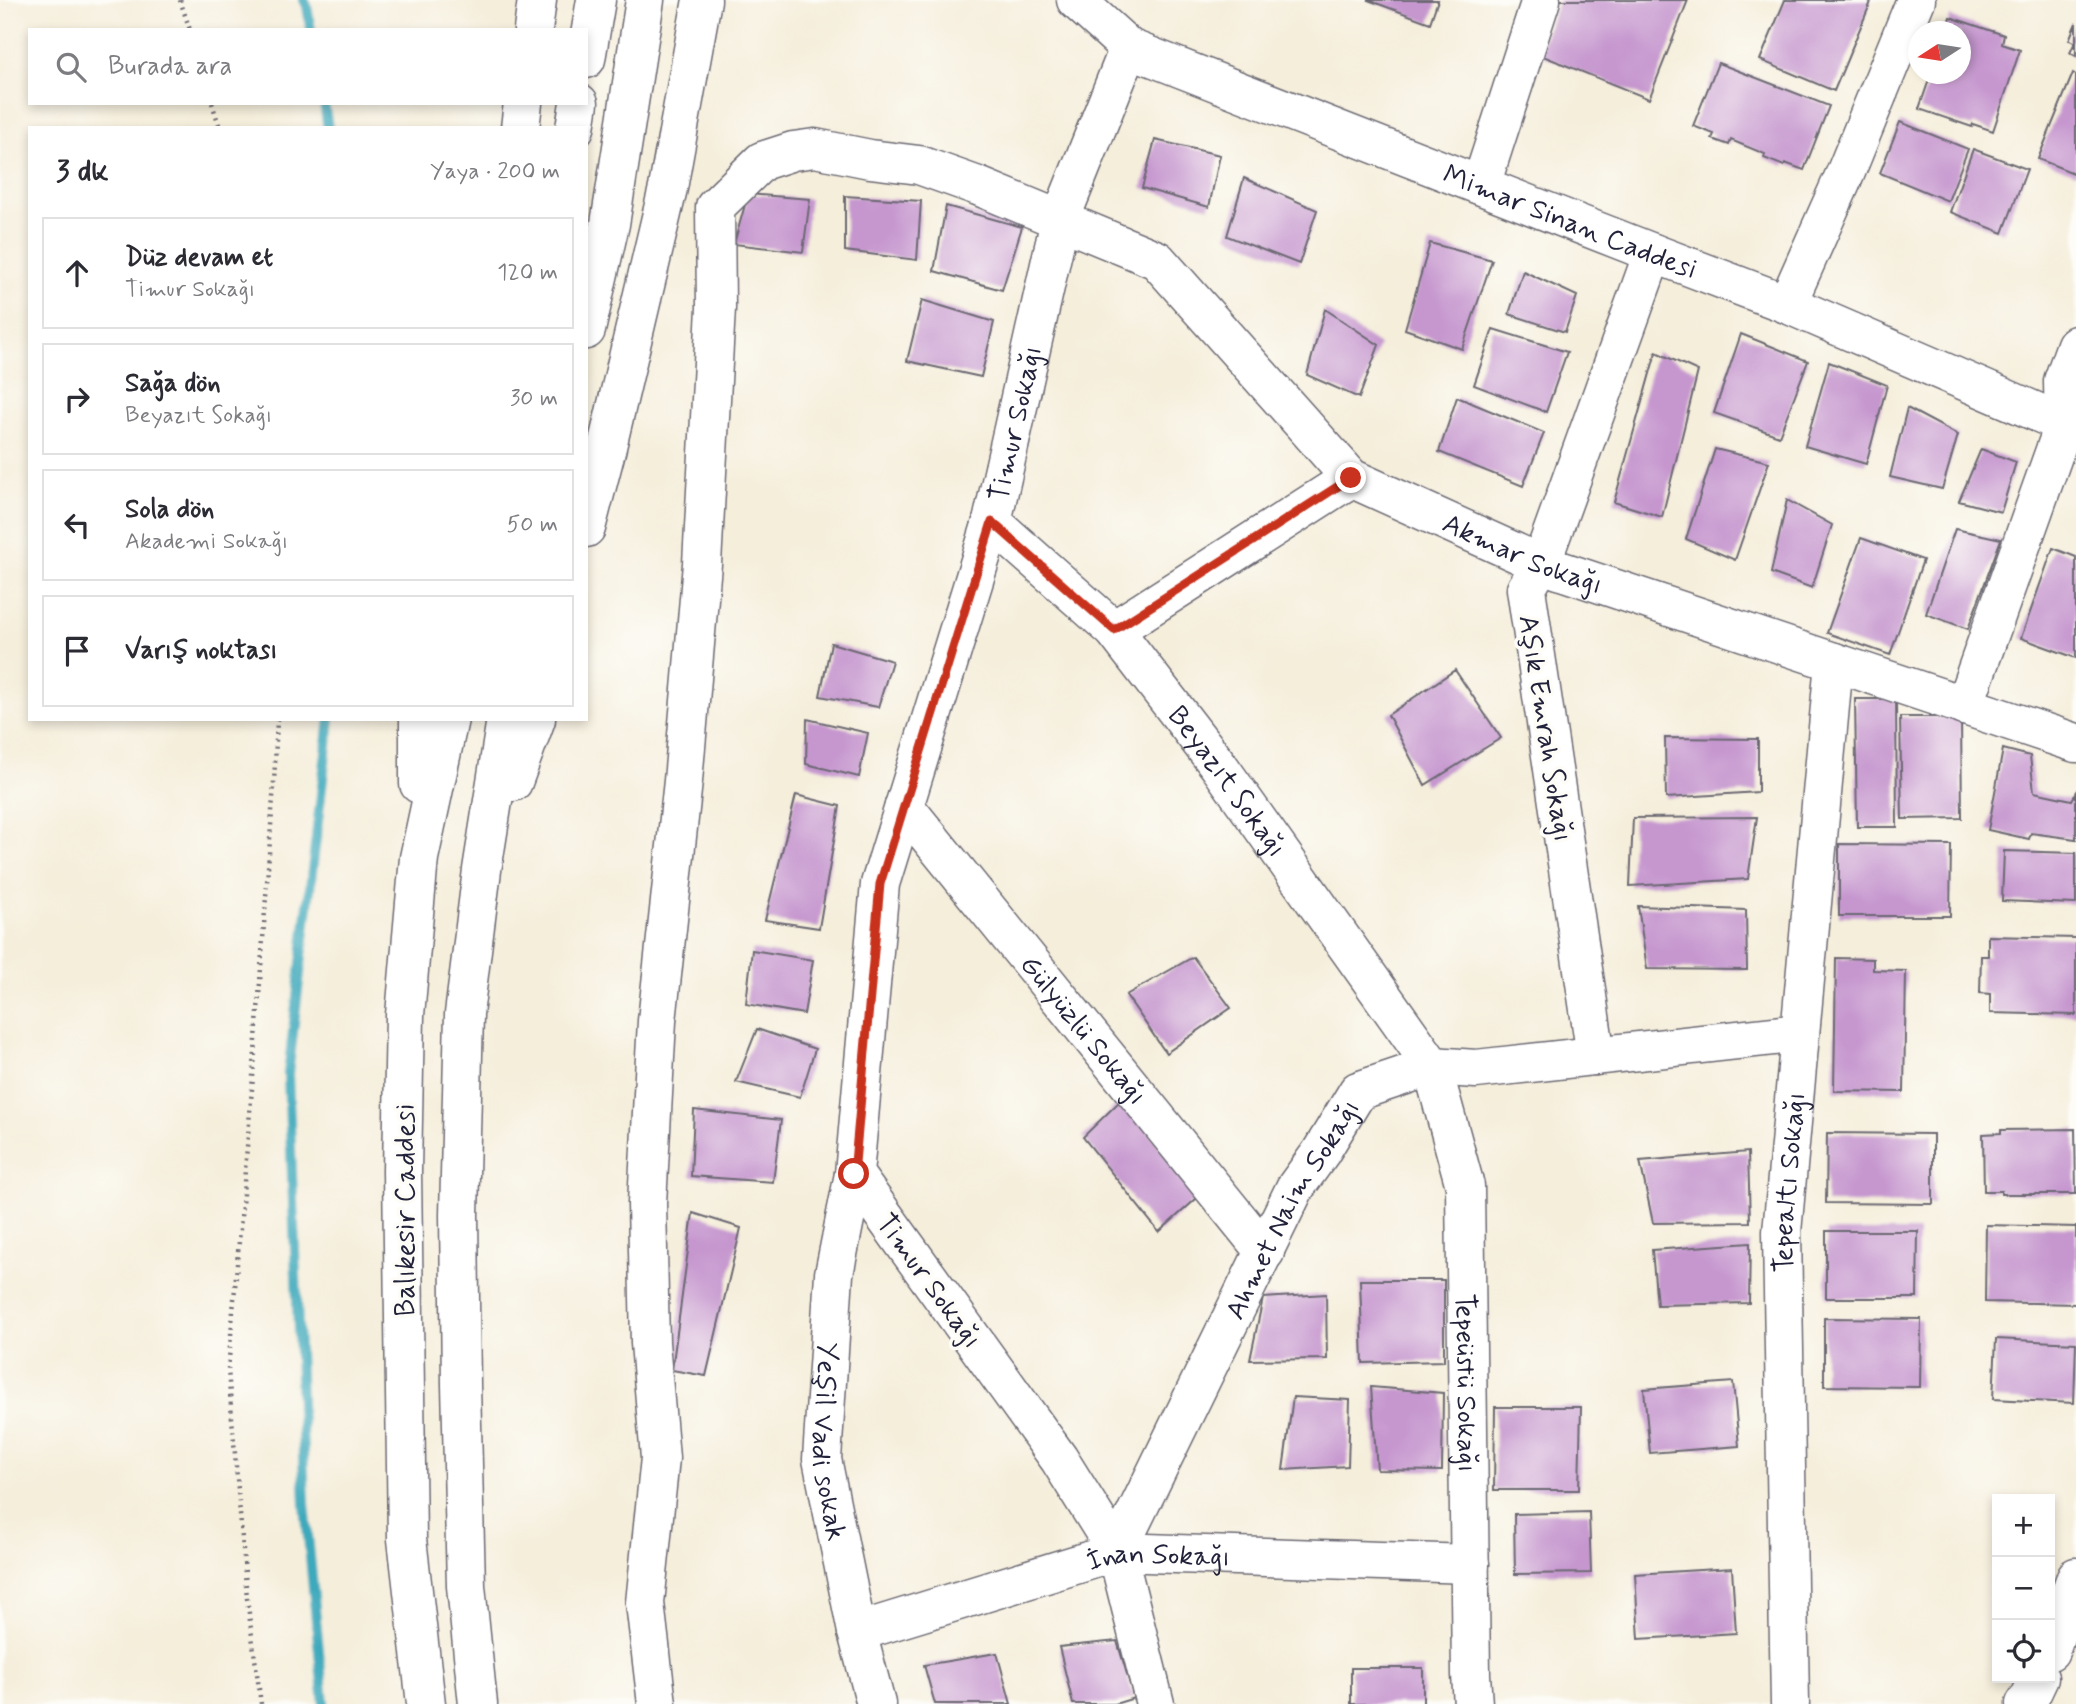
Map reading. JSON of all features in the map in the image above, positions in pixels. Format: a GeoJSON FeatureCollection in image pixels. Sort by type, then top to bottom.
{"type":"FeatureCollection","features":[{"type":"Feature","properties":{"kind":"street"},"geometry":{"type":"LineString","coordinates":[[533,28],[537,0]]}},
{"type":"Feature","properties":{"kind":"street"},"geometry":{"type":"LineString","coordinates":[[588,46],[596,0]]}},
{"type":"Feature","properties":{"kind":"street"},"geometry":{"type":"LineString","coordinates":[[588,321],[610,225],[645,0]]}},
{"type":"Feature","properties":{"kind":"street"},"geometry":{"type":"LineString","coordinates":[[588,520],[668,188],[702,0]]}},
{"type":"Feature","properties":{"kind":"street","name":"Mimar Sinan Caddesi"},"geometry":{"type":"LineString","coordinates":[[1076,0],[1129,48],[1787,304],[2070,427]]}},
{"type":"Feature","properties":{"kind":"street"},"geometry":{"type":"LineString","coordinates":[[1481,185],[1541,0]]}},
{"type":"Feature","properties":{"kind":"street"},"geometry":{"type":"LineString","coordinates":[[1787,304],[1845,174],[1916,0]]}},
{"type":"Feature","properties":{"kind":"street","name":"Timur Sokağı"},"geometry":{"type":"LineString","coordinates":[[1117,1552],[1059,1459],[854,1174],[880,884],[992,522],[1060,220],[1129,48]]}},
{"type":"Feature","properties":{"kind":"street"},"geometry":{"type":"LineString","coordinates":[[520,126],[523,105]]}},
{"type":"Feature","properties":{"kind":"street"},"geometry":{"type":"LineString","coordinates":[[575,126],[579,105]]}},
{"type":"Feature","properties":{"kind":"street","name":"Akmar Sokağı"},"geometry":{"type":"LineString","coordinates":[[657,1704],[645,1603],[660,1458],[650,1343],[647,1203],[657,1021],[702,564],[716,308],[715,206],[762,161],[793,151],[815,148],[919,165],[978,186],[1157,260],[1351,478],[1541,564],[2076,743]]}},
{"type":"Feature","properties":{"kind":"street","name":"Aşık Emrah Sokağı"},"geometry":{"type":"LineString","coordinates":[[1596,1056],[1526,589],[1541,564],[1653,254]]}},
{"type":"Feature","properties":{"kind":"street"},"geometry":{"type":"LineString","coordinates":[[1964,706],[2070,427],[2063,381],[2076,345]]}},
{"type":"Feature","properties":{"kind":"street"},"geometry":{"type":"LineString","coordinates":[[1114,630],[1351,478]]}},
{"type":"Feature","properties":{"kind":"street","name":"Beyazıt Sokağı"},"geometry":{"type":"LineString","coordinates":[[992,522],[1114,630],[1219,766],[1432,1066]]}},
{"type":"Feature","properties":{"kind":"street","name":"Tepealtı Sokağı"},"geometry":{"type":"LineString","coordinates":[[1790,1704],[1782,1232],[1834,662]]}},
{"type":"Feature","properties":{"kind":"street"},"geometry":{"type":"LineString","coordinates":[[419,721],[419,858]]}},
{"type":"Feature","properties":{"kind":"street","name":"Balıkesir Caddesi"},"geometry":{"type":"LineString","coordinates":[[426,1704],[407,1539],[402,1171],[405,1015],[419,858],[449,721]]}},
{"type":"Feature","properties":{"kind":"street","name":"Balıkesir Caddesi"},"geometry":{"type":"LineString","coordinates":[[478,1704],[466,1586],[459,1215],[464,1014],[482,870],[506,721]]}},
{"type":"Feature","properties":{"kind":"street"},"geometry":{"type":"LineString","coordinates":[[482,870],[535,721]]}},
{"type":"Feature","properties":{"kind":"street","name":"Gülyüzlü Sokağı"},"geometry":{"type":"LineString","coordinates":[[904,806],[1265,1252]]}},
{"type":"Feature","properties":{"kind":"street","name":"Ahmet Naim Sokağı"},"geometry":{"type":"LineString","coordinates":[[1117,1552],[1295,1188],[1359,1091],[1432,1066],[1476,1069],[1800,1033]]}},
{"type":"Feature","properties":{"kind":"street","name":"Tepeüstü Sokağı"},"geometry":{"type":"LineString","coordinates":[[1432,1066],[1465,1186],[1473,1704]]}},
{"type":"Feature","properties":{"kind":"street","name":"Yeşil Vadi sokak"},"geometry":{"type":"LineString","coordinates":[[854,1174],[834,1274],[822,1459],[857,1632],[876,1704]]}},
{"type":"Feature","properties":{"kind":"street"},"geometry":{"type":"LineString","coordinates":[[1117,1552],[1155,1704]]}},
{"type":"Feature","properties":{"kind":"street","name":"İnan Sokağı"},"geometry":{"type":"LineString","coordinates":[[857,1632],[1117,1552],[1470,1564]]}},
{"type":"Feature","properties":{"kind":"street"},"geometry":{"type":"LineString","coordinates":[[2055,1637],[2076,1577]]}},
{"type":"Feature","properties":{"kind":"street"},"geometry":{"type":"LineString","coordinates":[[2055,1664],[2076,1669]]}},
{"type":"Feature","properties":{"kind":"street"},"geometry":{"type":"LineString","coordinates":[[2025,1704],[2031,1698],[2037,1683]]}},
{"type":"Feature","properties":{"kind":"path"},"geometry":{"type":"LineString","coordinates":[[180,0],[189,28]]}},
{"type":"Feature","properties":{"kind":"path"},"geometry":{"type":"LineString","coordinates":[[213,105],[219,126]]}},
{"type":"Feature","properties":{"kind":"path"},"geometry":{"type":"LineString","coordinates":[[261,1704],[247,1598],[228,1370],[256,1039],[277,721]]}},
{"type":"Feature","properties":{"kind":"building"},"geometry":{"type":"Polygon","coordinates":[[[1368,0],[1438,0],[1430,23],[1368,0]]]}},
{"type":"Feature","properties":{"kind":"building"},"geometry":{"type":"Polygon","coordinates":[[[1559,0],[1688,0],[1649,99],[1538,54],[1559,0]]]}},
{"type":"Feature","properties":{"kind":"building"},"geometry":{"type":"Polygon","coordinates":[[[1785,0],[1871,2],[1834,91],[1760,60],[1785,0]]]}},
{"type":"Feature","properties":{"kind":"building"},"geometry":{"type":"Polygon","coordinates":[[[2076,23],[2076,56],[2070,53],[2075,42],[2069,40],[2076,23]]]}},
{"type":"Feature","properties":{"kind":"building"},"geometry":{"type":"Polygon","coordinates":[[[1971,24],[2004,35],[2002,44],[2020,50],[1993,131],[1973,124],[1972,127],[1919,109],[1928,84],[1971,84],[1971,24]]]}},
{"type":"Feature","properties":{"kind":"building"},"geometry":{"type":"Polygon","coordinates":[[[1718,63],[1829,106],[1804,170],[1764,158],[1765,154],[1731,140],[1729,145],[1712,139],[1714,134],[1693,126],[1718,63]]]}},
{"type":"Feature","properties":{"kind":"building"},"geometry":{"type":"Polygon","coordinates":[[[2073,73],[2076,75],[2076,174],[2038,159],[2073,73]]]}},
{"type":"Feature","properties":{"kind":"building"},"geometry":{"type":"Polygon","coordinates":[[[1900,122],[1968,149],[1948,201],[1880,173],[1900,122]]]}},
{"type":"Feature","properties":{"kind":"building"},"geometry":{"type":"Polygon","coordinates":[[[1155,140],[1220,155],[1209,207],[1142,188],[1155,140]]]}},
{"type":"Feature","properties":{"kind":"building"},"geometry":{"type":"Polygon","coordinates":[[[1973,149],[2027,169],[2003,233],[1950,212],[1973,149]]]}},
{"type":"Feature","properties":{"kind":"building"},"geometry":{"type":"Polygon","coordinates":[[[1244,178],[1317,210],[1299,264],[1227,236],[1244,178]]]}},
{"type":"Feature","properties":{"kind":"building"},"geometry":{"type":"Polygon","coordinates":[[[748,194],[810,199],[803,252],[734,244],[748,194]]]}},
{"type":"Feature","properties":{"kind":"building"},"geometry":{"type":"Polygon","coordinates":[[[845,196],[921,201],[917,260],[845,251],[845,196]]]}},
{"type":"Feature","properties":{"kind":"building"},"geometry":{"type":"Polygon","coordinates":[[[946,206],[1022,227],[1002,290],[934,271],[946,206]]]}},
{"type":"Feature","properties":{"kind":"building"},"geometry":{"type":"Polygon","coordinates":[[[1430,243],[1492,260],[1462,349],[1405,329],[1430,243]]]}},
{"type":"Feature","properties":{"kind":"building"},"geometry":{"type":"Polygon","coordinates":[[[1523,271],[1577,296],[1565,332],[1509,314],[1523,271]]]}},
{"type":"Feature","properties":{"kind":"building"},"geometry":{"type":"Polygon","coordinates":[[[922,300],[994,322],[981,377],[907,361],[922,300]]]}},
{"type":"Feature","properties":{"kind":"building"},"geometry":{"type":"Polygon","coordinates":[[[1325,309],[1379,345],[1359,398],[1307,375],[1325,309]]]}},
{"type":"Feature","properties":{"kind":"building"},"geometry":{"type":"Polygon","coordinates":[[[1493,329],[1567,352],[1546,412],[1474,385],[1493,329]]]}},
{"type":"Feature","properties":{"kind":"building"},"geometry":{"type":"Polygon","coordinates":[[[1741,334],[1808,361],[1779,436],[1714,413],[1741,334]]]}},
{"type":"Feature","properties":{"kind":"building"},"geometry":{"type":"Polygon","coordinates":[[[1656,352],[1698,371],[1662,517],[1614,502],[1656,352]]]}},
{"type":"Feature","properties":{"kind":"building"},"geometry":{"type":"Polygon","coordinates":[[[1829,362],[1887,385],[1866,464],[1805,446],[1829,362]]]}},
{"type":"Feature","properties":{"kind":"building"},"geometry":{"type":"Polygon","coordinates":[[[1457,397],[1544,433],[1523,486],[1439,452],[1457,397]]]}},
{"type":"Feature","properties":{"kind":"building"},"geometry":{"type":"Polygon","coordinates":[[[1907,408],[1958,435],[1942,489],[1890,477],[1907,408]]]}},
{"type":"Feature","properties":{"kind":"building"},"geometry":{"type":"Polygon","coordinates":[[[1715,449],[1769,462],[1735,560],[1686,539],[1715,449]]]}},
{"type":"Feature","properties":{"kind":"building"},"geometry":{"type":"Polygon","coordinates":[[[1981,449],[2016,462],[2001,512],[1959,501],[1981,449]]]}},
{"type":"Feature","properties":{"kind":"building"},"geometry":{"type":"Polygon","coordinates":[[[1787,500],[1832,525],[1812,588],[1771,573],[1787,500]]]}},
{"type":"Feature","properties":{"kind":"building"},"geometry":{"type":"Polygon","coordinates":[[[1955,529],[2001,539],[1968,629],[1926,614],[1955,529]]]}},
{"type":"Feature","properties":{"kind":"building"},"geometry":{"type":"Polygon","coordinates":[[[1861,538],[1923,560],[1890,655],[1827,633],[1861,538]]]}},
{"type":"Feature","properties":{"kind":"building"},"geometry":{"type":"Polygon","coordinates":[[[2053,548],[2076,557],[2076,658],[2021,638],[2053,548]]]}},
{"type":"Feature","properties":{"kind":"building"},"geometry":{"type":"Polygon","coordinates":[[[831,643],[892,661],[878,707],[820,696],[831,643]]]}},
{"type":"Feature","properties":{"kind":"building"},"geometry":{"type":"Polygon","coordinates":[[[1455,670],[1501,738],[1425,785],[1388,715],[1455,670]]]}},
{"type":"Feature","properties":{"kind":"building"},"geometry":{"type":"Polygon","coordinates":[[[1855,699],[1896,699],[1897,827],[1857,827],[1855,699]]]}},
{"type":"Feature","properties":{"kind":"building"},"geometry":{"type":"Polygon","coordinates":[[[1900,717],[1961,717],[1962,818],[1902,819],[1900,717]]]}},
{"type":"Feature","properties":{"kind":"building"},"geometry":{"type":"Polygon","coordinates":[[[807,719],[868,733],[859,777],[806,764],[807,719]]]}},
{"type":"Feature","properties":{"kind":"building"},"geometry":{"type":"Polygon","coordinates":[[[1665,738],[1758,739],[1758,792],[1666,798],[1665,738]]]}},
{"type":"Feature","properties":{"kind":"building"},"geometry":{"type":"Polygon","coordinates":[[[2003,749],[2030,756],[2034,792],[2072,800],[2076,793],[2076,839],[2031,833],[2029,839],[1988,830],[2003,749]]]}},
{"type":"Feature","properties":{"kind":"building"},"geometry":{"type":"Polygon","coordinates":[[[796,795],[840,806],[819,928],[765,920],[796,795]]]}},
{"type":"Feature","properties":{"kind":"building"},"geometry":{"type":"Polygon","coordinates":[[[1757,817],[1748,879],[1630,886],[1633,818],[1757,817]]]}},
{"type":"Feature","properties":{"kind":"building"},"geometry":{"type":"Polygon","coordinates":[[[1839,844],[1951,845],[1950,916],[1839,916],[1839,844]]]}},
{"type":"Feature","properties":{"kind":"building"},"geometry":{"type":"Polygon","coordinates":[[[2004,851],[2076,853],[2076,904],[2002,901],[2004,851]]]}},
{"type":"Feature","properties":{"kind":"building"},"geometry":{"type":"Polygon","coordinates":[[[1638,906],[1746,910],[1747,970],[1647,969],[1638,906]]]}},
{"type":"Feature","properties":{"kind":"building"},"geometry":{"type":"Polygon","coordinates":[[[1988,936],[2076,938],[2076,1015],[1990,1013],[1990,994],[1980,993],[1981,956],[1988,956],[1988,936]]]}},
{"type":"Feature","properties":{"kind":"building"},"geometry":{"type":"Polygon","coordinates":[[[752,950],[813,960],[804,1014],[746,1004],[752,950]]]}},
{"type":"Feature","properties":{"kind":"building"},"geometry":{"type":"Polygon","coordinates":[[[1193,957],[1231,1008],[1166,1053],[1126,995],[1193,957]]]}},
{"type":"Feature","properties":{"kind":"building"},"geometry":{"type":"Polygon","coordinates":[[[1836,958],[1873,959],[1873,970],[1906,971],[1904,1092],[1834,1091],[1836,958]]]}},
{"type":"Feature","properties":{"kind":"building"},"geometry":{"type":"Polygon","coordinates":[[[757,1029],[815,1049],[800,1097],[736,1082],[757,1029]]]}},
{"type":"Feature","properties":{"kind":"building"},"geometry":{"type":"Polygon","coordinates":[[[1124,1097],[1197,1198],[1159,1232],[1083,1137],[1124,1097]]]}},
{"type":"Feature","properties":{"kind":"building"},"geometry":{"type":"Polygon","coordinates":[[[694,1110],[781,1120],[773,1182],[691,1176],[694,1110]]]}},
{"type":"Feature","properties":{"kind":"building"},"geometry":{"type":"Polygon","coordinates":[[[2075,1129],[2076,1194],[2001,1194],[2001,1191],[1984,1191],[1983,1134],[2001,1133],[2001,1130],[2075,1129]]]}},
{"type":"Feature","properties":{"kind":"building"},"geometry":{"type":"Polygon","coordinates":[[[1827,1133],[1933,1134],[1933,1204],[1826,1203],[1827,1133]]]}},
{"type":"Feature","properties":{"kind":"building"},"geometry":{"type":"Polygon","coordinates":[[[1748,1152],[1750,1222],[1653,1223],[1640,1161],[1748,1152]]]}},
{"type":"Feature","properties":{"kind":"building"},"geometry":{"type":"Polygon","coordinates":[[[693,1213],[741,1228],[706,1376],[672,1370],[693,1213]]]}},
{"type":"Feature","properties":{"kind":"building"},"geometry":{"type":"Polygon","coordinates":[[[1986,1225],[2076,1227],[2076,1304],[1985,1302],[1986,1225]]]}},
{"type":"Feature","properties":{"kind":"building"},"geometry":{"type":"Polygon","coordinates":[[[1826,1231],[1918,1231],[1917,1298],[1826,1298],[1826,1231]]]}},
{"type":"Feature","properties":{"kind":"building"},"geometry":{"type":"Polygon","coordinates":[[[1750,1243],[1749,1303],[1657,1305],[1652,1250],[1750,1243]]]}},
{"type":"Feature","properties":{"kind":"building"},"geometry":{"type":"Polygon","coordinates":[[[1360,1280],[1444,1280],[1444,1361],[1363,1363],[1360,1280]]]}},
{"type":"Feature","properties":{"kind":"building"},"geometry":{"type":"Polygon","coordinates":[[[1326,1294],[1327,1359],[1250,1360],[1263,1298],[1326,1294]]]}},
{"type":"Feature","properties":{"kind":"building"},"geometry":{"type":"Polygon","coordinates":[[[1824,1318],[1921,1319],[1920,1387],[1824,1386],[1824,1318]]]}},
{"type":"Feature","properties":{"kind":"building"},"geometry":{"type":"Polygon","coordinates":[[[1996,1339],[2076,1343],[2074,1403],[1993,1399],[1996,1339]]]}},
{"type":"Feature","properties":{"kind":"building"},"geometry":{"type":"Polygon","coordinates":[[[1733,1382],[1739,1446],[1650,1453],[1644,1389],[1733,1382]]]}},
{"type":"Feature","properties":{"kind":"building"},"geometry":{"type":"Polygon","coordinates":[[[1371,1387],[1443,1393],[1442,1471],[1377,1470],[1371,1387]]]}},
{"type":"Feature","properties":{"kind":"building"},"geometry":{"type":"Polygon","coordinates":[[[1293,1397],[1350,1400],[1348,1466],[1283,1470],[1293,1397]]]}},
{"type":"Feature","properties":{"kind":"building"},"geometry":{"type":"Polygon","coordinates":[[[1495,1407],[1581,1407],[1579,1490],[1494,1490],[1495,1407]]]}},
{"type":"Feature","properties":{"kind":"building"},"geometry":{"type":"Polygon","coordinates":[[[1589,1512],[1591,1573],[1515,1574],[1514,1514],[1589,1512]]]}},
{"type":"Feature","properties":{"kind":"building"},"geometry":{"type":"Polygon","coordinates":[[[1732,1568],[1736,1633],[1639,1639],[1635,1574],[1732,1568]]]}},
{"type":"Feature","properties":{"kind":"building"},"geometry":{"type":"Polygon","coordinates":[[[1117,1641],[1134,1698],[1115,1704],[1073,1704],[1059,1647],[1117,1641]]]}},
{"type":"Feature","properties":{"kind":"building"},"geometry":{"type":"Polygon","coordinates":[[[997,1653],[1011,1704],[935,1704],[924,1665],[997,1653]]]}},
{"type":"Feature","properties":{"kind":"building"},"geometry":{"type":"Polygon","coordinates":[[[1351,1668],[1423,1668],[1423,1704],[1351,1704],[1351,1668]]]}},
{"type":"Feature","properties":{"kind":"waterway"},"geometry":{"type":"LineString","coordinates":[[304,0],[311,28]]}},
{"type":"Feature","properties":{"kind":"waterway"},"geometry":{"type":"LineString","coordinates":[[324,105],[328,126]]}},
{"type":"Feature","properties":{"kind":"waterway"},"geometry":{"type":"LineString","coordinates":[[324,1704],[305,1504],[288,1074],[330,721]]}},
{"type":"Feature","properties":{"kind":"route"},"geometry":{"type":"LineString","coordinates":[[854,1174],[880,884],[992,522],[1114,630],[1351,478]]}}]}
